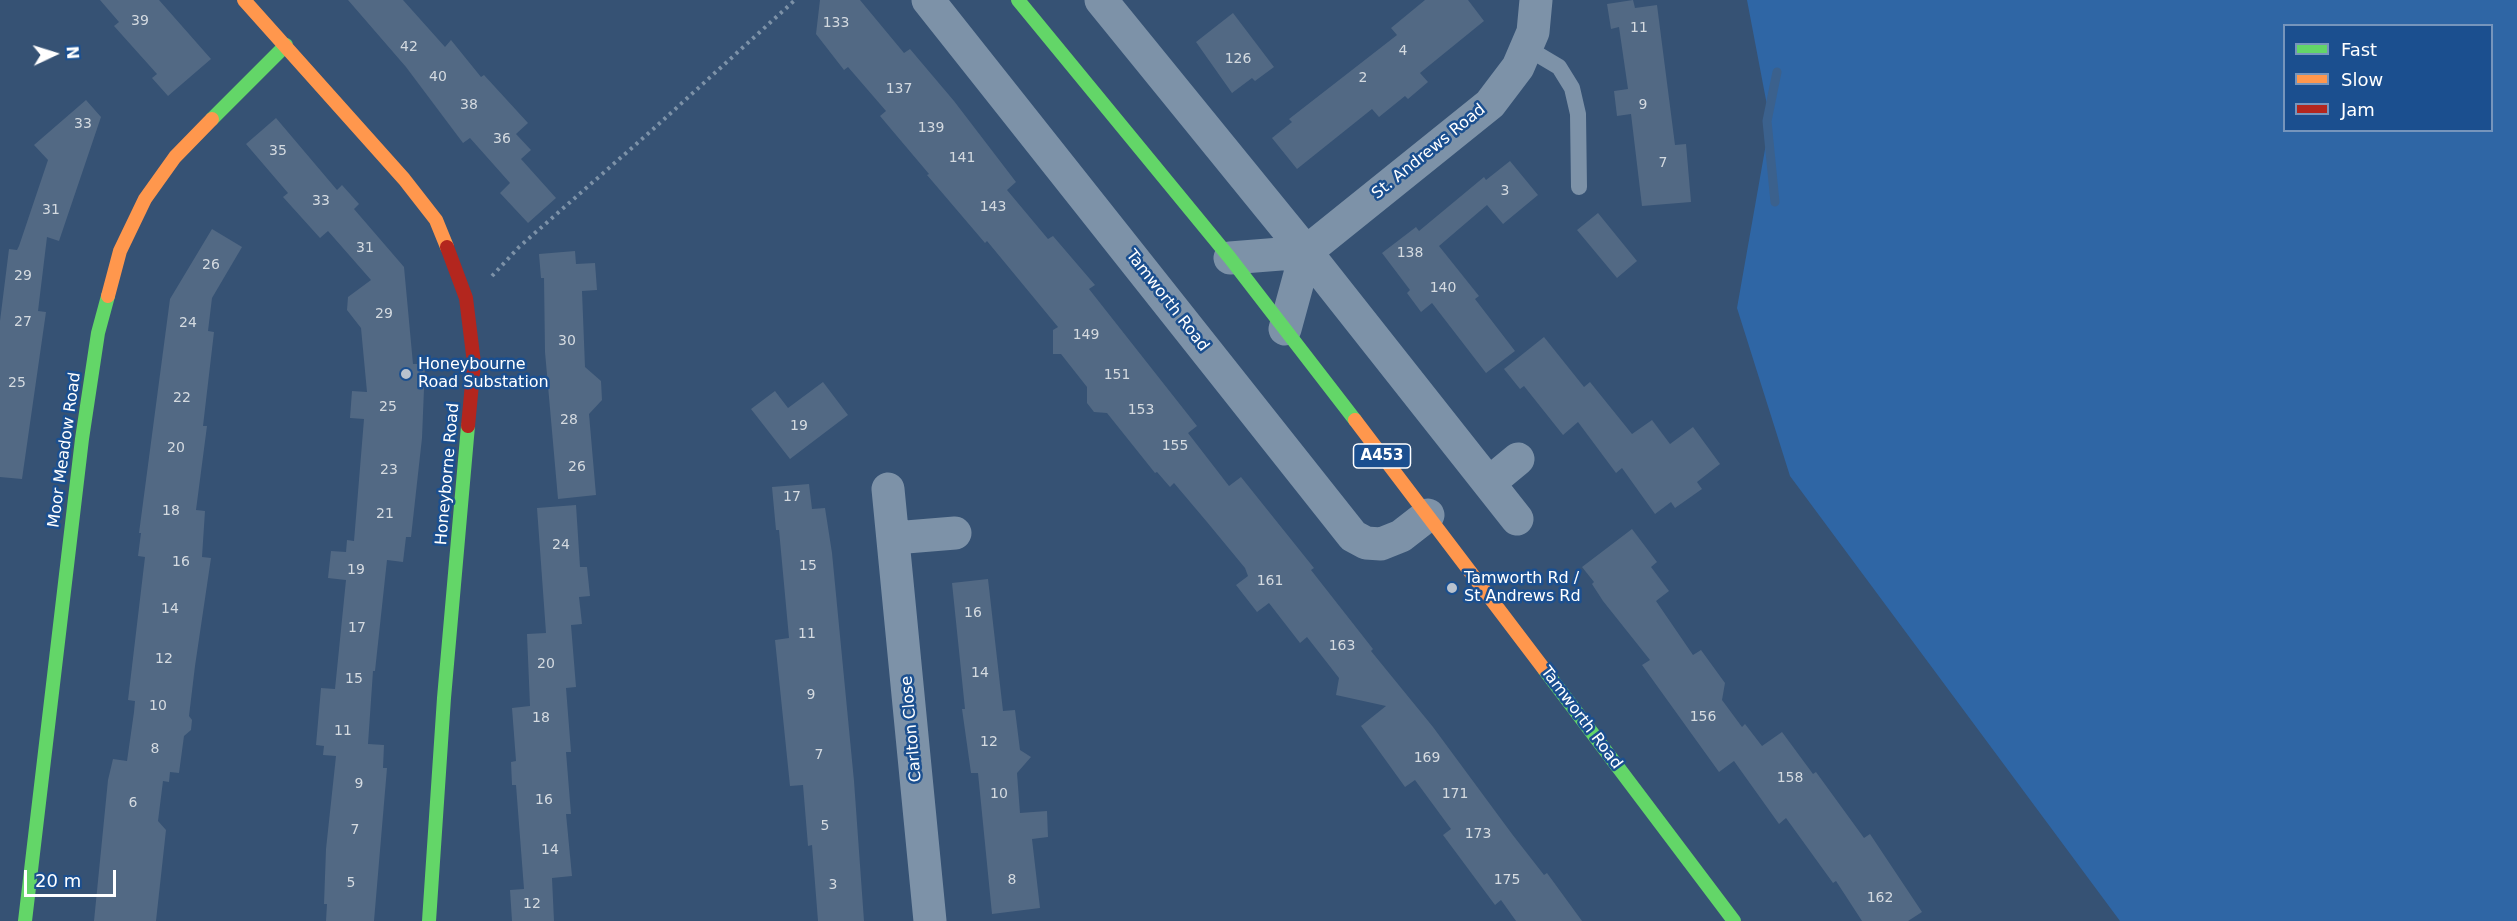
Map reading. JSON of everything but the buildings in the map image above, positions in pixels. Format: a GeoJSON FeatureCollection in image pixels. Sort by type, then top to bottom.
{"type":"FeatureCollection","features":[{"type":"Feature","properties":{"kind":"street","name":"Honeyborne Road"},"geometry":{"type":"LineString","coordinates":[[244,0],[286,45],[436,220],[466,298],[474,363],[444,699],[429,921]]}},
{"type":"Feature","properties":{"kind":"street","name":"Tamworth Road"},"geometry":{"type":"LineString","coordinates":[[928,0],[1353,536],[1366,543],[1381,544],[1401,536],[1428,515]]}},
{"type":"Feature","properties":{"kind":"street","name":"Tamworth Road"},"geometry":{"type":"LineString","coordinates":[[1018,0],[1230,258],[1428,515],[1734,921]]}},
{"type":"Feature","properties":{"kind":"street"},"geometry":{"type":"LineString","coordinates":[[1101,0],[1306,252],[1517,519]]}},
{"type":"Feature","properties":{"kind":"street","name":"St. Andrews Road"},"geometry":{"type":"LineString","coordinates":[[1306,252],[1490,104],[1518,68],[1527,48],[1533,32],[1536,0]]}},
{"type":"Feature","properties":{"kind":"street","name":"Moor Meadow Road"},"geometry":{"type":"LineString","coordinates":[[25,921],[82,439],[98,333],[120,251],[146,199],[175,157],[286,45]]}},
{"type":"Feature","properties":{"kind":"street"},"geometry":{"type":"LineString","coordinates":[[1230,258],[1306,252]]}},
{"type":"Feature","properties":{"kind":"street"},"geometry":{"type":"LineString","coordinates":[[1285,329],[1306,252]]}},
{"type":"Feature","properties":{"kind":"street"},"geometry":{"type":"LineString","coordinates":[[1489,483],[1518,459]]}},
{"type":"Feature","properties":{"kind":"street","name":"Carlton Close"},"geometry":{"type":"LineString","coordinates":[[888,489],[930,921]]}},
{"type":"Feature","properties":{"kind":"street"},"geometry":{"type":"LineString","coordinates":[[894,538],[956,533]]}},
{"type":"Feature","properties":{"kind":"lane"},"geometry":{"type":"LineString","coordinates":[[1527,48],[1559,67],[1572,88],[1578,114],[1579,188]]}},
{"type":"Feature","properties":{"kind":"path"},"geometry":{"type":"LineString","coordinates":[[466,298],[519,247],[659,125],[795,0]]}},
{"type":"Feature","properties":{"kind":"shaded area"},"geometry":{"type":"Polygon","coordinates":[[[1747,0],[2517,0],[2517,921],[2120,921],[1790,476],[1737,308],[1770,121],[1747,0]]]}},
{"type":"Feature","properties":{"kind":"waterway"},"geometry":{"type":"LineString","coordinates":[[1775,202],[1767,121],[1777,72]]}},
{"type":"Feature","properties":{"kind":"traffic: fast"},"geometry":{"type":"LineString","coordinates":[[1018,0],[1230,258],[1355,420]]}},
{"type":"Feature","properties":{"kind":"traffic: fast"},"geometry":{"type":"LineString","coordinates":[[212,119],[286,45]]}},
{"type":"Feature","properties":{"kind":"traffic: fast"},"geometry":{"type":"LineString","coordinates":[[25,921],[82,439],[98,333],[108,296]]}},
{"type":"Feature","properties":{"kind":"traffic: fast"},"geometry":{"type":"LineString","coordinates":[[429,921],[444,698],[468,426]]}},
{"type":"Feature","properties":{"kind":"traffic: fast"},"geometry":{"type":"LineString","coordinates":[[1544,669],[1734,921]]}},
{"type":"Feature","properties":{"kind":"traffic: slow"},"geometry":{"type":"LineString","coordinates":[[244,0],[404,179],[436,220],[447,247]]}},
{"type":"Feature","properties":{"kind":"traffic: slow"},"geometry":{"type":"LineString","coordinates":[[108,296],[120,251],[145,199],[175,157],[212,119]]}},
{"type":"Feature","properties":{"kind":"traffic: slow"},"geometry":{"type":"LineString","coordinates":[[1355,420],[1544,669]]}},
{"type":"Feature","properties":{"kind":"traffic: jam"},"geometry":{"type":"LineString","coordinates":[[447,247],[466,298],[474,363],[468,426]]}},
{"type":"Feature","properties":{"kind":"place","name":"Honeybourne Road Substation"},"geometry":{"type":"Point","coordinates":[406,374]}},
{"type":"Feature","properties":{"kind":"place","name":"Tamworth Rd / St Andrews Rd"},"geometry":{"type":"Point","coordinates":[1452,588]}}]}
